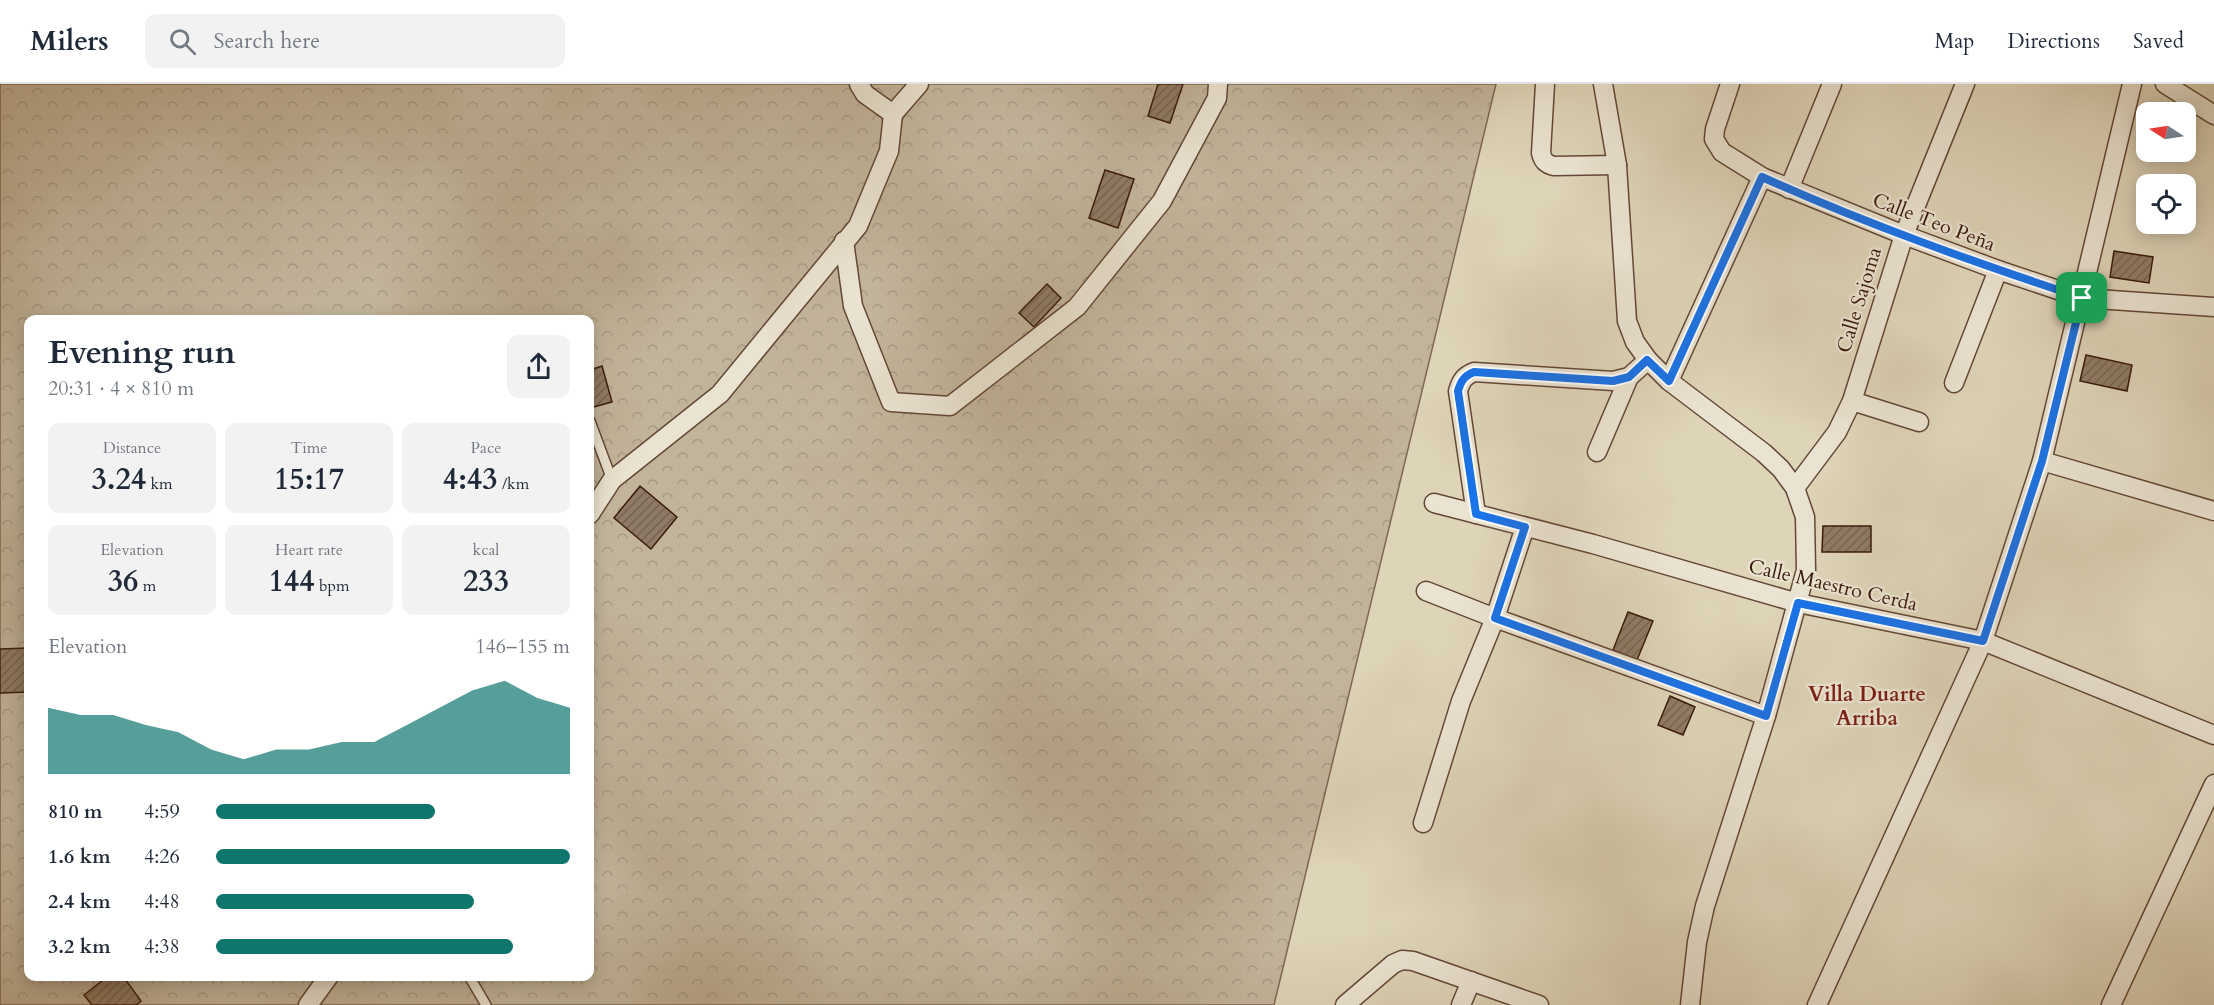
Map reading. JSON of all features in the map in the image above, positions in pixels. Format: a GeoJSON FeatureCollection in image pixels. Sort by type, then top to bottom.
{"type":"FeatureCollection","features":[{"type":"Feature","properties":{"kind":"street"},"geometry":{"type":"LineString","coordinates":[[859,84],[865,94],[893,114]]}},
{"type":"Feature","properties":{"kind":"street"},"geometry":{"type":"LineString","coordinates":[[594,508],[612,480],[720,394],[858,226],[889,151],[893,114],[919,84]]}},
{"type":"Feature","properties":{"kind":"street"},"geometry":{"type":"LineString","coordinates":[[844,241],[854,306],[891,402],[950,406],[1077,307],[1162,201],[1217,98],[1218,84]]}},
{"type":"Feature","properties":{"kind":"street"},"geometry":{"type":"LineString","coordinates":[[1545,84],[1541,153],[1543,160],[1554,166],[1617,165]]}},
{"type":"Feature","properties":{"kind":"street"},"geometry":{"type":"LineString","coordinates":[[1603,84],[1617,165],[1627,321],[1635,342],[1647,360],[1669,381],[1764,453],[1781,469],[1795,488],[1805,517],[1806,570],[1766,716],[1705,906],[1696,942],[1690,1005]]}},
{"type":"Feature","properties":{"kind":"street","name":"Calle Teo Peña"},"geometry":{"type":"LineString","coordinates":[[1730,84],[1715,129],[1716,146],[1762,177],[1904,235],[2082,298],[2214,307]]}},
{"type":"Feature","properties":{"kind":"street"},"geometry":{"type":"LineString","coordinates":[[1789,189],[1832,84]]}},
{"type":"Feature","properties":{"kind":"street","name":"Calle Sajoma"},"geometry":{"type":"LineString","coordinates":[[1795,488],[1837,432],[1852,401],[1904,235],[1965,84]]}},
{"type":"Feature","properties":{"kind":"street"},"geometry":{"type":"LineString","coordinates":[[1817,1005],[1983,641],[2042,461],[2132,84]]}},
{"type":"Feature","properties":{"kind":"street"},"geometry":{"type":"LineString","coordinates":[[2165,84],[2214,115]]}},
{"type":"Feature","properties":{"kind":"street"},"geometry":{"type":"LineString","coordinates":[[1669,381],[1762,177]]}},
{"type":"Feature","properties":{"kind":"street"},"geometry":{"type":"LineString","coordinates":[[1954,382],[1998,270]]}},
{"type":"Feature","properties":{"kind":"street"},"geometry":{"type":"LineString","coordinates":[[1597,452],[1629,377],[1647,360]]}},
{"type":"Feature","properties":{"kind":"street"},"geometry":{"type":"LineString","coordinates":[[1476,514],[1458,391],[1466,376],[1474,372],[1598,381],[1613,381],[1629,377]]}},
{"type":"Feature","properties":{"kind":"street"},"geometry":{"type":"LineString","coordinates":[[1852,401],[1919,422]]}},
{"type":"Feature","properties":{"kind":"street"},"geometry":{"type":"LineString","coordinates":[[2042,461],[2214,511]]}},
{"type":"Feature","properties":{"kind":"street","name":"Calle Maestro Cerda"},"geometry":{"type":"LineString","coordinates":[[1434,503],[1593,544],[1798,603],[1983,641],[2214,735]]}},
{"type":"Feature","properties":{"kind":"street"},"geometry":{"type":"LineString","coordinates":[[1423,823],[1461,701],[1495,618],[1525,527]]}},
{"type":"Feature","properties":{"kind":"street"},"geometry":{"type":"LineString","coordinates":[[1426,591],[1766,716]]}},
{"type":"Feature","properties":{"kind":"street"},"geometry":{"type":"LineString","coordinates":[[2111,1005],[2214,784]]}},
{"type":"Feature","properties":{"kind":"street"},"geometry":{"type":"LineString","coordinates":[[1345,1005],[1393,964],[1402,960],[1413,961],[1531,1004]]}},
{"type":"Feature","properties":{"kind":"street"},"geometry":{"type":"LineString","coordinates":[[308,1005],[325,981]]}},
{"type":"Feature","properties":{"kind":"street"},"geometry":{"type":"LineString","coordinates":[[1461,1005],[1471,981]]}},
{"type":"Feature","properties":{"kind":"lane"},"geometry":{"type":"LineString","coordinates":[[594,432],[612,480]]}},
{"type":"Feature","properties":{"kind":"lane"},"geometry":{"type":"LineString","coordinates":[[472,981],[486,1005]]}},
{"type":"Feature","properties":{"kind":"green space"},"geometry":{"type":"Polygon","coordinates":[[[0,84],[1496,84],[1274,1005],[0,1005],[0,84]]]}},
{"type":"Feature","properties":{"kind":"building"},"geometry":{"type":"Polygon","coordinates":[[[1158,84],[1183,84],[1170,123],[1148,116],[1158,84]]]}},
{"type":"Feature","properties":{"kind":"building"},"geometry":{"type":"Polygon","coordinates":[[[1105,170],[1134,179],[1118,228],[1089,218],[1105,170]]]}},
{"type":"Feature","properties":{"kind":"building"},"geometry":{"type":"Polygon","coordinates":[[[2114,251],[2153,257],[2149,283],[2110,277],[2114,251]]]}},
{"type":"Feature","properties":{"kind":"building"},"geometry":{"type":"Polygon","coordinates":[[[1047,284],[1061,298],[1034,327],[1019,313],[1047,284]]]}},
{"type":"Feature","properties":{"kind":"building"},"geometry":{"type":"Polygon","coordinates":[[[2086,355],[2132,365],[2127,391],[2080,381],[2086,355]]]}},
{"type":"Feature","properties":{"kind":"building"},"geometry":{"type":"Polygon","coordinates":[[[602,366],[612,402],[594,407],[594,369],[602,366]]]}},
{"type":"Feature","properties":{"kind":"building"},"geometry":{"type":"Polygon","coordinates":[[[640,486],[677,517],[651,549],[614,518],[640,486]]]}},
{"type":"Feature","properties":{"kind":"building"},"geometry":{"type":"Polygon","coordinates":[[[1823,526],[1871,526],[1871,552],[1822,552],[1823,526]]]}},
{"type":"Feature","properties":{"kind":"building"},"geometry":{"type":"Polygon","coordinates":[[[1628,612],[1653,621],[1637,660],[1613,650],[1628,612]]]}},
{"type":"Feature","properties":{"kind":"building"},"geometry":{"type":"Polygon","coordinates":[[[24,648],[24,692],[0,693],[0,649],[24,648]]]}},
{"type":"Feature","properties":{"kind":"building"},"geometry":{"type":"Polygon","coordinates":[[[1670,696],[1695,707],[1683,735],[1658,725],[1670,696]]]}},
{"type":"Feature","properties":{"kind":"building"},"geometry":{"type":"Polygon","coordinates":[[[102,981],[127,981],[141,1001],[136,1005],[92,1005],[84,995],[102,981]]]}},
{"type":"Feature","properties":{"kind":"district","name":"Villa Duarte Arriba"},"geometry":{"type":"Point","coordinates":[1867,706]}},
{"type":"Feature","properties":{"kind":"route"},"geometry":{"type":"LineString","coordinates":[[1762,177],[1904,235],[2082,298],[2042,461],[1983,641],[1798,603],[1766,716],[1495,618],[1525,527],[1476,514],[1458,391],[1461,382],[1474,372],[1613,381],[1629,377],[1647,360],[1669,381],[1762,177]]}}]}
